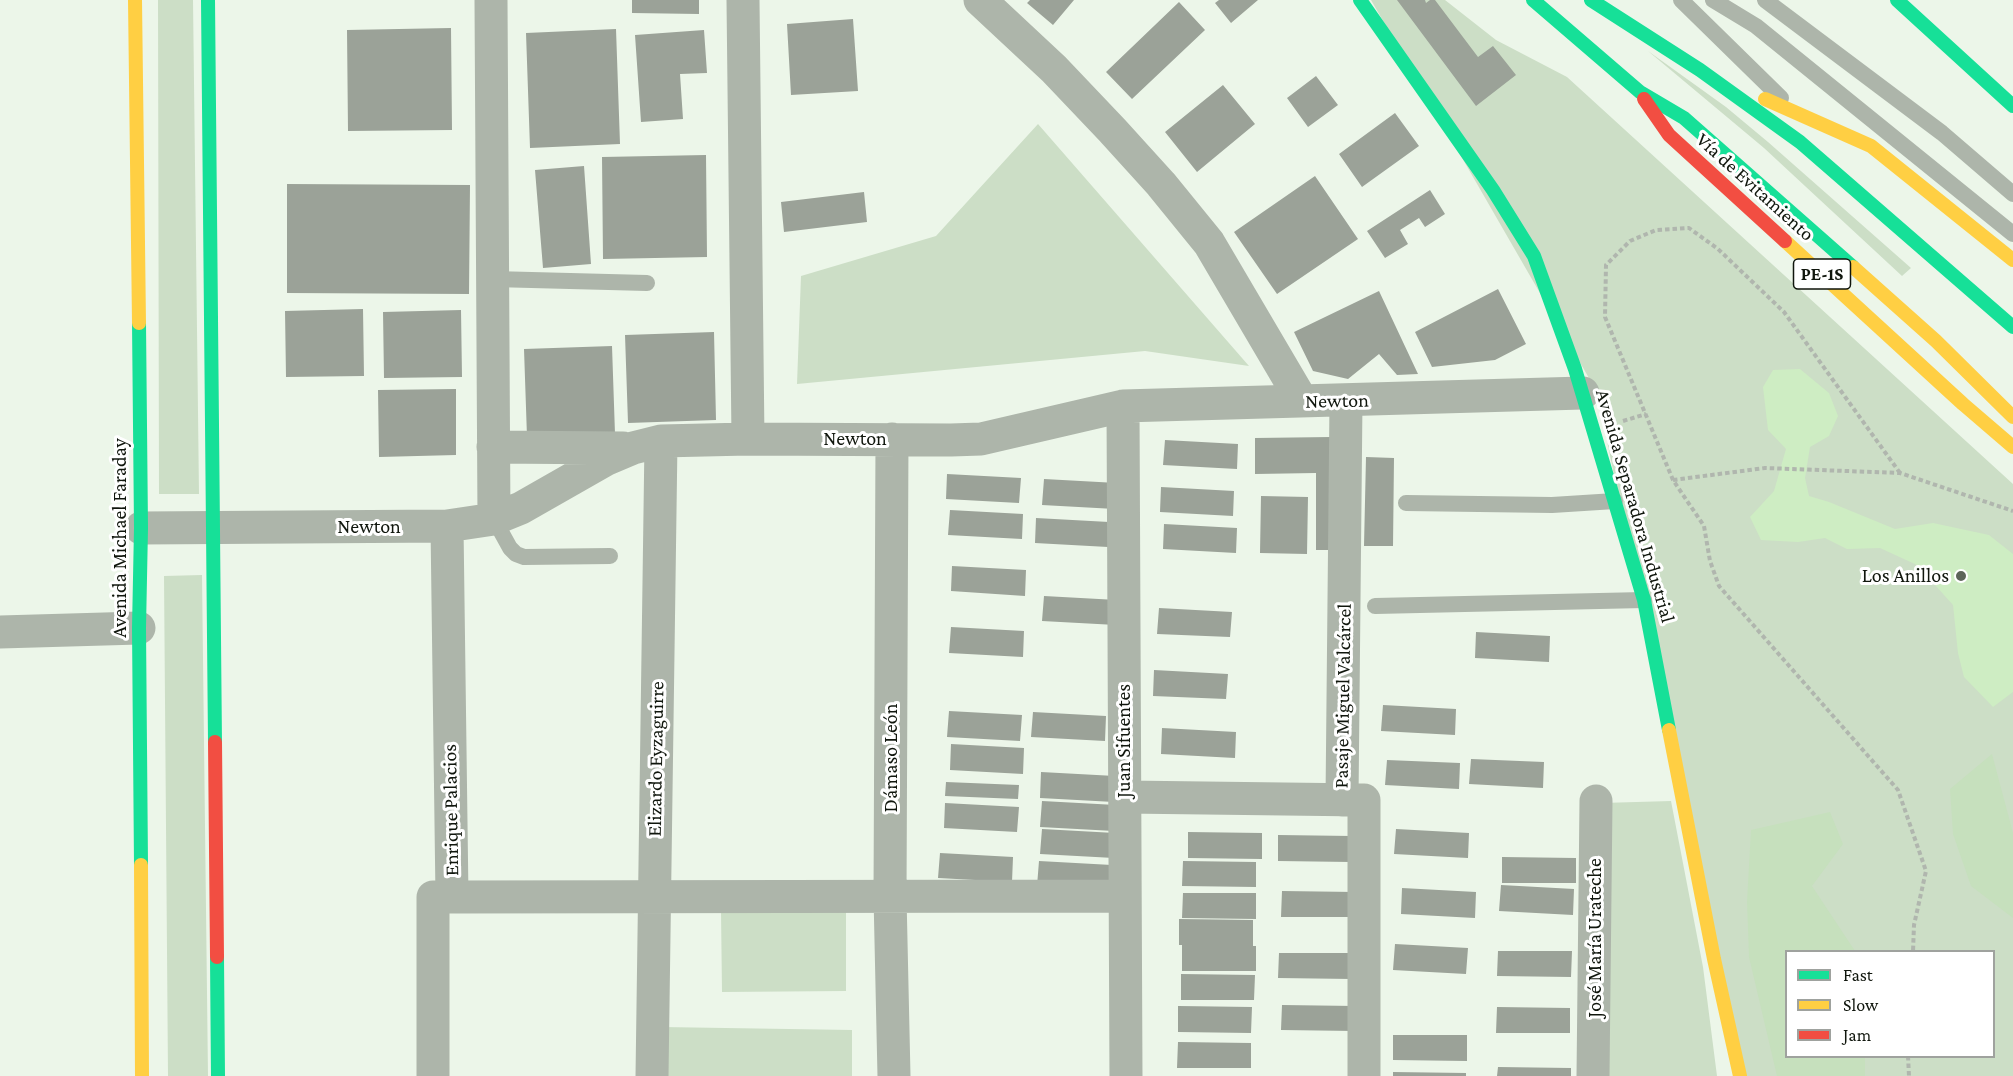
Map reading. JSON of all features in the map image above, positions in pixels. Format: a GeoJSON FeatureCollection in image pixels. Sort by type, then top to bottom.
{"type":"FeatureCollection","features":[{"type":"Feature","properties":{"kind":"main road","name":"Avenida Michael Faraday"},"geometry":{"type":"LineString","coordinates":[[135,0],[141,528],[139,628],[142,1076]]}},
{"type":"Feature","properties":{"kind":"main road"},"geometry":{"type":"LineString","coordinates":[[208,0],[218,1076]]}},
{"type":"Feature","properties":{"kind":"main road","name":"Avenida Separadora Industrial"},"geometry":{"type":"LineString","coordinates":[[1360,0],[1487,181],[1534,256],[1583,393],[1644,600],[1714,959],[1740,1076]]}},
{"type":"Feature","properties":{"kind":"main road","name":"Vía de Evitamiento"},"geometry":{"type":"LineString","coordinates":[[1533,0],[1640,92],[1684,118],[1936,341],[2013,417]]}},
{"type":"Feature","properties":{"kind":"main road"},"geometry":{"type":"LineString","coordinates":[[1591,0],[1700,70],[1800,142],[2013,327]]}},
{"type":"Feature","properties":{"kind":"main road"},"geometry":{"type":"LineString","coordinates":[[1897,0],[2013,106]]}},
{"type":"Feature","properties":{"kind":"main road"},"geometry":{"type":"LineString","coordinates":[[1700,70],[1870,146],[2013,260]]}},
{"type":"Feature","properties":{"kind":"main road","name":"Vía de Evitamiento"},"geometry":{"type":"LineString","coordinates":[[1640,92],[1669,135],[2013,447]]}},
{"type":"Feature","properties":{"kind":"street"},"geometry":{"type":"LineString","coordinates":[[491,0],[494,519]]}},
{"type":"Feature","properties":{"kind":"street"},"geometry":{"type":"LineString","coordinates":[[743,0],[748,439]]}},
{"type":"Feature","properties":{"kind":"street"},"geometry":{"type":"LineString","coordinates":[[980,0],[1054,69],[1112,130],[1161,184],[1209,243],[1302,401]]}},
{"type":"Feature","properties":{"kind":"street","name":"Newton"},"geometry":{"type":"LineString","coordinates":[[141,528],[447,526],[494,519],[521,508],[607,459],[647,445],[748,439],[981,439],[1123,406],[1583,393]]}},
{"type":"Feature","properties":{"kind":"street","name":"Pasaje Miguel Valcárcel"},"geometry":{"type":"LineString","coordinates":[[1346,401],[1342,800],[1364,800],[1364,1076]]}},
{"type":"Feature","properties":{"kind":"street","name":"Juan Sifuentes"},"geometry":{"type":"LineString","coordinates":[[1123,406],[1126,1076]]}},
{"type":"Feature","properties":{"kind":"street","name":"Dámaso León"},"geometry":{"type":"LineString","coordinates":[[892,439],[890,896],[894,1076]]}},
{"type":"Feature","properties":{"kind":"street"},"geometry":{"type":"LineString","coordinates":[[493,447],[647,445]]}},
{"type":"Feature","properties":{"kind":"street","name":"Elizardo Eyzaguirre"},"geometry":{"type":"LineString","coordinates":[[647,445],[654,897],[652,1076]]}},
{"type":"Feature","properties":{"kind":"street","name":"Enrique Palacios"},"geometry":{"type":"LineString","coordinates":[[433,1076],[433,897],[452,897],[447,526]]}},
{"type":"Feature","properties":{"kind":"street"},"geometry":{"type":"LineString","coordinates":[[0,632],[139,628]]}},
{"type":"Feature","properties":{"kind":"street"},"geometry":{"type":"LineString","coordinates":[[1125,797],[1342,800]]}},
{"type":"Feature","properties":{"kind":"street","name":"José María Urateche"},"geometry":{"type":"LineString","coordinates":[[1593,1076],[1596,801]]}},
{"type":"Feature","properties":{"kind":"street"},"geometry":{"type":"LineString","coordinates":[[452,897],[1125,896]]}},
{"type":"Feature","properties":{"kind":"lane"},"geometry":{"type":"LineString","coordinates":[[1681,0],[1798,114]]}},
{"type":"Feature","properties":{"kind":"lane"},"geometry":{"type":"LineString","coordinates":[[1713,0],[1756,26],[2013,234]]}},
{"type":"Feature","properties":{"kind":"lane"},"geometry":{"type":"LineString","coordinates":[[1765,0],[1942,133],[2013,194]]}},
{"type":"Feature","properties":{"kind":"lane"},"geometry":{"type":"LineString","coordinates":[[493,279],[647,283]]}},
{"type":"Feature","properties":{"kind":"lane"},"geometry":{"type":"LineString","coordinates":[[1406,503],[1552,505],[1615,501]]}},
{"type":"Feature","properties":{"kind":"lane"},"geometry":{"type":"LineString","coordinates":[[494,519],[510,548],[516,554],[524,557],[610,556]]}},
{"type":"Feature","properties":{"kind":"lane"},"geometry":{"type":"LineString","coordinates":[[1375,606],[1644,600]]}},
{"type":"Feature","properties":{"kind":"path"},"geometry":{"type":"LineString","coordinates":[[1900,473],[1784,312],[1718,249],[1689,228],[1656,230],[1630,241],[1606,265],[1605,317],[1673,480],[1704,526],[1710,561],[1719,586],[1898,790],[1926,871],[1914,925],[1913,950]]}},
{"type":"Feature","properties":{"kind":"path"},"geometry":{"type":"LineString","coordinates":[[1673,480],[1765,468],[1900,473],[2013,511]]}},
{"type":"Feature","properties":{"kind":"path"},"geometry":{"type":"LineString","coordinates":[[1908,1058],[1909,1076]]}},
{"type":"Feature","properties":{"kind":"shaded area"},"geometry":{"type":"Polygon","coordinates":[[[158,0],[193,0],[199,494],[159,494],[158,0]]]}},
{"type":"Feature","properties":{"kind":"shaded area"},"geometry":{"type":"Polygon","coordinates":[[[1371,0],[1445,0],[1496,40],[1567,77],[2013,484],[2013,1076],[1737,1076],[1597,392],[1371,0]]]}},
{"type":"Feature","properties":{"kind":"shaded area"},"geometry":{"type":"Polygon","coordinates":[[[1648,51],[1726,107],[1911,268],[1902,276],[1764,148],[1648,51]]]}},
{"type":"Feature","properties":{"kind":"shaded area"},"geometry":{"type":"Polygon","coordinates":[[[1038,124],[1249,366],[1145,351],[797,384],[801,276],[936,236],[1038,124]]]}},
{"type":"Feature","properties":{"kind":"shaded area"},"geometry":{"type":"Polygon","coordinates":[[[1800,369],[1829,393],[1838,416],[1829,436],[1810,447],[1805,478],[1809,496],[1895,529],[1933,523],[1989,535],[2013,554],[2013,692],[1993,707],[1964,677],[1958,653],[1953,605],[1917,565],[1880,548],[1847,549],[1825,538],[1798,542],[1761,540],[1750,517],[1774,491],[1786,449],[1768,430],[1763,387],[1773,370],[1800,369]]]}},
{"type":"Feature","properties":{"kind":"shaded area"},"geometry":{"type":"Polygon","coordinates":[[[202,575],[208,1076],[168,1076],[164,576],[202,575]]]}},
{"type":"Feature","properties":{"kind":"shaded area"},"geometry":{"type":"Polygon","coordinates":[[[1992,754],[2013,833],[2013,918],[1971,886],[1953,834],[1950,789],[1992,754]]]}},
{"type":"Feature","properties":{"kind":"shaded area"},"geometry":{"type":"Polygon","coordinates":[[[1671,801],[1703,967],[1717,1076],[1599,1076],[1602,803],[1671,801]]]}},
{"type":"Feature","properties":{"kind":"shaded area"},"geometry":{"type":"Polygon","coordinates":[[[1830,812],[1843,844],[1812,886],[1854,950],[1785,950],[1785,1058],[1865,1058],[1865,1076],[1777,1076],[1749,957],[1747,902],[1751,830],[1830,812]]]}},
{"type":"Feature","properties":{"kind":"shaded area"},"geometry":{"type":"Polygon","coordinates":[[[846,910],[846,991],[722,992],[721,911],[846,910]]]}},
{"type":"Feature","properties":{"kind":"shaded area"},"geometry":{"type":"Polygon","coordinates":[[[662,1027],[852,1030],[852,1076],[661,1076],[662,1027]]]}},
{"type":"Feature","properties":{"kind":"building"},"geometry":{"type":"Polygon","coordinates":[[[632,0],[699,0],[699,14],[632,13],[632,0]]]}},
{"type":"Feature","properties":{"kind":"building"},"geometry":{"type":"Polygon","coordinates":[[[1030,0],[1074,0],[1053,25],[1027,3],[1030,0]]]}},
{"type":"Feature","properties":{"kind":"building"},"geometry":{"type":"Polygon","coordinates":[[[1219,0],[1258,0],[1231,23],[1215,3],[1219,0]]]}},
{"type":"Feature","properties":{"kind":"building"},"geometry":{"type":"Polygon","coordinates":[[[1397,0],[1425,0],[1426,3],[1435,0],[1478,57],[1493,46],[1516,75],[1476,106],[1397,0]]]}},
{"type":"Feature","properties":{"kind":"building"},"geometry":{"type":"Polygon","coordinates":[[[1179,2],[1205,30],[1132,99],[1106,72],[1179,2]]]}},
{"type":"Feature","properties":{"kind":"building"},"geometry":{"type":"Polygon","coordinates":[[[853,19],[858,91],[791,95],[787,24],[853,19]]]}},
{"type":"Feature","properties":{"kind":"building"},"geometry":{"type":"Polygon","coordinates":[[[451,28],[452,130],[348,131],[347,30],[451,28]]]}},
{"type":"Feature","properties":{"kind":"building"},"geometry":{"type":"Polygon","coordinates":[[[616,29],[620,144],[530,148],[526,33],[616,29]]]}},
{"type":"Feature","properties":{"kind":"building"},"geometry":{"type":"Polygon","coordinates":[[[704,30],[707,73],[680,74],[683,119],[641,122],[635,35],[704,30]]]}},
{"type":"Feature","properties":{"kind":"building"},"geometry":{"type":"Polygon","coordinates":[[[1316,76],[1338,105],[1308,127],[1287,98],[1316,76]]]}},
{"type":"Feature","properties":{"kind":"building"},"geometry":{"type":"Polygon","coordinates":[[[1223,85],[1255,124],[1197,172],[1165,132],[1223,85]]]}},
{"type":"Feature","properties":{"kind":"building"},"geometry":{"type":"Polygon","coordinates":[[[1395,113],[1419,146],[1362,187],[1339,154],[1395,113]]]}},
{"type":"Feature","properties":{"kind":"building"},"geometry":{"type":"Polygon","coordinates":[[[706,155],[707,257],[603,259],[602,157],[706,155]]]}},
{"type":"Feature","properties":{"kind":"building"},"geometry":{"type":"Polygon","coordinates":[[[584,166],[591,264],[543,268],[535,170],[584,166]]]}},
{"type":"Feature","properties":{"kind":"building"},"geometry":{"type":"Polygon","coordinates":[[[1315,176],[1358,239],[1277,294],[1234,232],[1315,176]]]}},
{"type":"Feature","properties":{"kind":"building"},"geometry":{"type":"Polygon","coordinates":[[[287,184],[470,185],[469,294],[287,293],[287,184]]]}},
{"type":"Feature","properties":{"kind":"building"},"geometry":{"type":"Polygon","coordinates":[[[1430,190],[1445,214],[1425,227],[1419,218],[1400,230],[1408,244],[1385,258],[1367,231],[1430,190]]]}},
{"type":"Feature","properties":{"kind":"building"},"geometry":{"type":"Polygon","coordinates":[[[864,192],[867,222],[784,232],[781,202],[864,192]]]}},
{"type":"Feature","properties":{"kind":"building"},"geometry":{"type":"Polygon","coordinates":[[[1498,289],[1526,344],[1495,360],[1432,367],[1415,332],[1498,289]]]}},
{"type":"Feature","properties":{"kind":"building"},"geometry":{"type":"Polygon","coordinates":[[[1379,291],[1418,374],[1397,375],[1379,354],[1348,379],[1313,371],[1294,332],[1379,291]]]}},
{"type":"Feature","properties":{"kind":"building"},"geometry":{"type":"Polygon","coordinates":[[[363,309],[364,376],[286,377],[285,311],[363,309]]]}},
{"type":"Feature","properties":{"kind":"building"},"geometry":{"type":"Polygon","coordinates":[[[461,310],[462,377],[384,378],[383,312],[461,310]]]}},
{"type":"Feature","properties":{"kind":"building"},"geometry":{"type":"Polygon","coordinates":[[[714,332],[716,420],[628,423],[625,335],[714,332]]]}},
{"type":"Feature","properties":{"kind":"building"},"geometry":{"type":"Polygon","coordinates":[[[612,346],[615,434],[527,437],[524,349],[612,346]]]}},
{"type":"Feature","properties":{"kind":"building"},"geometry":{"type":"Polygon","coordinates":[[[456,389],[456,455],[379,457],[378,390],[456,389]]]}},
{"type":"Feature","properties":{"kind":"building"},"geometry":{"type":"Polygon","coordinates":[[[1331,437],[1332,550],[1316,550],[1316,473],[1255,474],[1255,438],[1331,437]]]}},
{"type":"Feature","properties":{"kind":"building"},"geometry":{"type":"Polygon","coordinates":[[[1165,440],[1238,444],[1237,469],[1163,465],[1165,440]]]}},
{"type":"Feature","properties":{"kind":"building"},"geometry":{"type":"Polygon","coordinates":[[[1366,457],[1394,458],[1393,546],[1364,546],[1366,457]]]}},
{"type":"Feature","properties":{"kind":"building"},"geometry":{"type":"Polygon","coordinates":[[[947,474],[1021,478],[1019,503],[946,499],[947,474]]]}},
{"type":"Feature","properties":{"kind":"building"},"geometry":{"type":"Polygon","coordinates":[[[1044,479],[1117,483],[1115,509],[1042,505],[1044,479]]]}},
{"type":"Feature","properties":{"kind":"building"},"geometry":{"type":"Polygon","coordinates":[[[1161,487],[1234,491],[1233,516],[1160,512],[1161,487]]]}},
{"type":"Feature","properties":{"kind":"building"},"geometry":{"type":"Polygon","coordinates":[[[1261,496],[1308,497],[1307,554],[1260,553],[1261,496]]]}},
{"type":"Feature","properties":{"kind":"building"},"geometry":{"type":"Polygon","coordinates":[[[950,510],[1023,514],[1022,539],[948,535],[950,510]]]}},
{"type":"Feature","properties":{"kind":"building"},"geometry":{"type":"Polygon","coordinates":[[[1036,518],[1109,522],[1108,547],[1035,543],[1036,518]]]}},
{"type":"Feature","properties":{"kind":"building"},"geometry":{"type":"Polygon","coordinates":[[[1164,524],[1237,528],[1236,553],[1163,549],[1164,524]]]}},
{"type":"Feature","properties":{"kind":"building"},"geometry":{"type":"Polygon","coordinates":[[[952,566],[1026,570],[1025,596],[951,591],[952,566]]]}},
{"type":"Feature","properties":{"kind":"building"},"geometry":{"type":"Polygon","coordinates":[[[1044,596],[1117,600],[1116,625],[1042,621],[1044,596]]]}},
{"type":"Feature","properties":{"kind":"building"},"geometry":{"type":"Polygon","coordinates":[[[1159,608],[1232,612],[1230,637],[1157,634],[1159,608]]]}},
{"type":"Feature","properties":{"kind":"building"},"geometry":{"type":"Polygon","coordinates":[[[951,627],[1024,631],[1023,657],[949,653],[951,627]]]}},
{"type":"Feature","properties":{"kind":"building"},"geometry":{"type":"Polygon","coordinates":[[[1476,632],[1550,636],[1549,662],[1475,658],[1476,632]]]}},
{"type":"Feature","properties":{"kind":"building"},"geometry":{"type":"Polygon","coordinates":[[[1154,670],[1228,674],[1226,699],[1153,696],[1154,670]]]}},
{"type":"Feature","properties":{"kind":"building"},"geometry":{"type":"Polygon","coordinates":[[[1383,705],[1456,709],[1455,735],[1381,731],[1383,705]]]}},
{"type":"Feature","properties":{"kind":"building"},"geometry":{"type":"Polygon","coordinates":[[[949,711],[1022,715],[1020,741],[947,737],[949,711]]]}},
{"type":"Feature","properties":{"kind":"building"},"geometry":{"type":"Polygon","coordinates":[[[1033,712],[1106,716],[1105,741],[1031,737],[1033,712]]]}},
{"type":"Feature","properties":{"kind":"building"},"geometry":{"type":"Polygon","coordinates":[[[1162,728],[1236,732],[1235,758],[1161,754],[1162,728]]]}},
{"type":"Feature","properties":{"kind":"building"},"geometry":{"type":"Polygon","coordinates":[[[951,744],[1024,748],[1023,774],[950,770],[951,744]]]}},
{"type":"Feature","properties":{"kind":"building"},"geometry":{"type":"Polygon","coordinates":[[[1471,759],[1544,762],[1543,788],[1469,784],[1471,759]]]}},
{"type":"Feature","properties":{"kind":"building"},"geometry":{"type":"Polygon","coordinates":[[[1387,760],[1460,763],[1459,789],[1385,785],[1387,760]]]}},
{"type":"Feature","properties":{"kind":"building"},"geometry":{"type":"Polygon","coordinates":[[[1041,772],[1115,776],[1114,802],[1040,798],[1041,772]]]}},
{"type":"Feature","properties":{"kind":"building"},"geometry":{"type":"Polygon","coordinates":[[[946,782],[1019,785],[1018,799],[945,796],[946,782]]]}},
{"type":"Feature","properties":{"kind":"building"},"geometry":{"type":"Polygon","coordinates":[[[1042,801],[1116,805],[1114,831],[1040,827],[1042,801]]]}},
{"type":"Feature","properties":{"kind":"building"},"geometry":{"type":"Polygon","coordinates":[[[945,803],[1019,807],[1017,832],[944,828],[945,803]]]}},
{"type":"Feature","properties":{"kind":"building"},"geometry":{"type":"Polygon","coordinates":[[[1042,829],[1115,833],[1114,858],[1040,854],[1042,829]]]}},
{"type":"Feature","properties":{"kind":"building"},"geometry":{"type":"Polygon","coordinates":[[[1396,829],[1469,833],[1468,858],[1394,854],[1396,829]]]}},
{"type":"Feature","properties":{"kind":"building"},"geometry":{"type":"Polygon","coordinates":[[[1188,832],[1262,833],[1262,859],[1188,858],[1188,832]]]}},
{"type":"Feature","properties":{"kind":"building"},"geometry":{"type":"Polygon","coordinates":[[[1278,835],[1352,836],[1351,862],[1278,861],[1278,835]]]}},
{"type":"Feature","properties":{"kind":"building"},"geometry":{"type":"Polygon","coordinates":[[[940,853],[1013,857],[1012,882],[938,878],[940,853]]]}},
{"type":"Feature","properties":{"kind":"building"},"geometry":{"type":"Polygon","coordinates":[[[1502,857],[1576,858],[1576,883],[1502,883],[1502,857]]]}},
{"type":"Feature","properties":{"kind":"building"},"geometry":{"type":"Polygon","coordinates":[[[1039,861],[1112,865],[1111,890],[1037,886],[1039,861]]]}},
{"type":"Feature","properties":{"kind":"building"},"geometry":{"type":"Polygon","coordinates":[[[1183,861],[1256,862],[1256,887],[1182,886],[1183,861]]]}},
{"type":"Feature","properties":{"kind":"building"},"geometry":{"type":"Polygon","coordinates":[[[1501,885],[1574,889],[1573,915],[1499,911],[1501,885]]]}},
{"type":"Feature","properties":{"kind":"building"},"geometry":{"type":"Polygon","coordinates":[[[1402,888],[1476,892],[1475,918],[1401,914],[1402,888]]]}},
{"type":"Feature","properties":{"kind":"building"},"geometry":{"type":"Polygon","coordinates":[[[1282,891],[1355,892],[1355,917],[1281,917],[1282,891]]]}},
{"type":"Feature","properties":{"kind":"building"},"geometry":{"type":"Polygon","coordinates":[[[1183,893],[1256,893],[1256,919],[1182,918],[1183,893]]]}},
{"type":"Feature","properties":{"kind":"building"},"geometry":{"type":"Polygon","coordinates":[[[1179,919],[1253,920],[1256,971],[1182,971],[1179,919]]]}},
{"type":"Feature","properties":{"kind":"building"},"geometry":{"type":"Polygon","coordinates":[[[1395,944],[1468,948],[1466,974],[1393,970],[1395,944]]]}},
{"type":"Feature","properties":{"kind":"building"},"geometry":{"type":"Polygon","coordinates":[[[1498,951],[1572,951],[1571,977],[1497,976],[1498,951]]]}},
{"type":"Feature","properties":{"kind":"building"},"geometry":{"type":"Polygon","coordinates":[[[1279,953],[1353,953],[1352,979],[1278,978],[1279,953]]]}},
{"type":"Feature","properties":{"kind":"building"},"geometry":{"type":"Polygon","coordinates":[[[1181,974],[1255,975],[1254,1000],[1181,1000],[1181,974]]]}},
{"type":"Feature","properties":{"kind":"building"},"geometry":{"type":"Polygon","coordinates":[[[1282,1005],[1355,1006],[1355,1031],[1281,1030],[1282,1005]]]}},
{"type":"Feature","properties":{"kind":"building"},"geometry":{"type":"Polygon","coordinates":[[[1178,1006],[1252,1007],[1251,1033],[1178,1032],[1178,1006]]]}},
{"type":"Feature","properties":{"kind":"building"},"geometry":{"type":"Polygon","coordinates":[[[1497,1007],[1570,1008],[1570,1033],[1496,1033],[1497,1007]]]}},
{"type":"Feature","properties":{"kind":"building"},"geometry":{"type":"Polygon","coordinates":[[[1393,1035],[1467,1035],[1467,1061],[1393,1060],[1393,1035]]]}},
{"type":"Feature","properties":{"kind":"building"},"geometry":{"type":"Polygon","coordinates":[[[1178,1042],[1251,1043],[1251,1068],[1177,1068],[1178,1042]]]}},
{"type":"Feature","properties":{"kind":"building"},"geometry":{"type":"Polygon","coordinates":[[[1498,1067],[1571,1068],[1571,1076],[1497,1076],[1498,1067]]]}},
{"type":"Feature","properties":{"kind":"building"},"geometry":{"type":"Polygon","coordinates":[[[1393,1072],[1466,1073],[1466,1076],[1393,1076],[1393,1072]]]}},
{"type":"Feature","properties":{"kind":"traffic: fast"},"geometry":{"type":"LineString","coordinates":[[208,0],[215,742]]}},
{"type":"Feature","properties":{"kind":"traffic: fast"},"geometry":{"type":"LineString","coordinates":[[1360,0],[1493,190],[1534,256],[1575,369],[1644,600],[1669,730]]}},
{"type":"Feature","properties":{"kind":"traffic: fast"},"geometry":{"type":"LineString","coordinates":[[1533,0],[1640,92],[1684,118],[1853,267]]}},
{"type":"Feature","properties":{"kind":"traffic: fast"},"geometry":{"type":"LineString","coordinates":[[1591,0],[1700,70],[1800,142],[2013,327]]}},
{"type":"Feature","properties":{"kind":"traffic: fast"},"geometry":{"type":"LineString","coordinates":[[1897,0],[2013,106]]}},
{"type":"Feature","properties":{"kind":"traffic: fast"},"geometry":{"type":"LineString","coordinates":[[139,323],[141,865]]}},
{"type":"Feature","properties":{"kind":"traffic: fast"},"geometry":{"type":"LineString","coordinates":[[217,957],[218,1076]]}},
{"type":"Feature","properties":{"kind":"traffic: slow"},"geometry":{"type":"LineString","coordinates":[[135,0],[139,323]]}},
{"type":"Feature","properties":{"kind":"traffic: slow"},"geometry":{"type":"LineString","coordinates":[[1765,99],[1871,146],[2013,260]]}},
{"type":"Feature","properties":{"kind":"traffic: slow"},"geometry":{"type":"LineString","coordinates":[[1785,241],[2013,447]]}},
{"type":"Feature","properties":{"kind":"traffic: slow"},"geometry":{"type":"LineString","coordinates":[[1853,267],[1936,341],[2013,417]]}},
{"type":"Feature","properties":{"kind":"traffic: slow"},"geometry":{"type":"LineString","coordinates":[[1669,730],[1714,959],[1740,1076]]}},
{"type":"Feature","properties":{"kind":"traffic: slow"},"geometry":{"type":"LineString","coordinates":[[141,865],[142,1076]]}},
{"type":"Feature","properties":{"kind":"traffic: jam"},"geometry":{"type":"LineString","coordinates":[[1644,99],[1669,135],[1785,241]]}},
{"type":"Feature","properties":{"kind":"traffic: jam"},"geometry":{"type":"LineString","coordinates":[[215,742],[217,957]]}},
{"type":"Feature","properties":{"kind":"place","name":"Los Anillos"},"geometry":{"type":"Point","coordinates":[1961,576]}}]}
